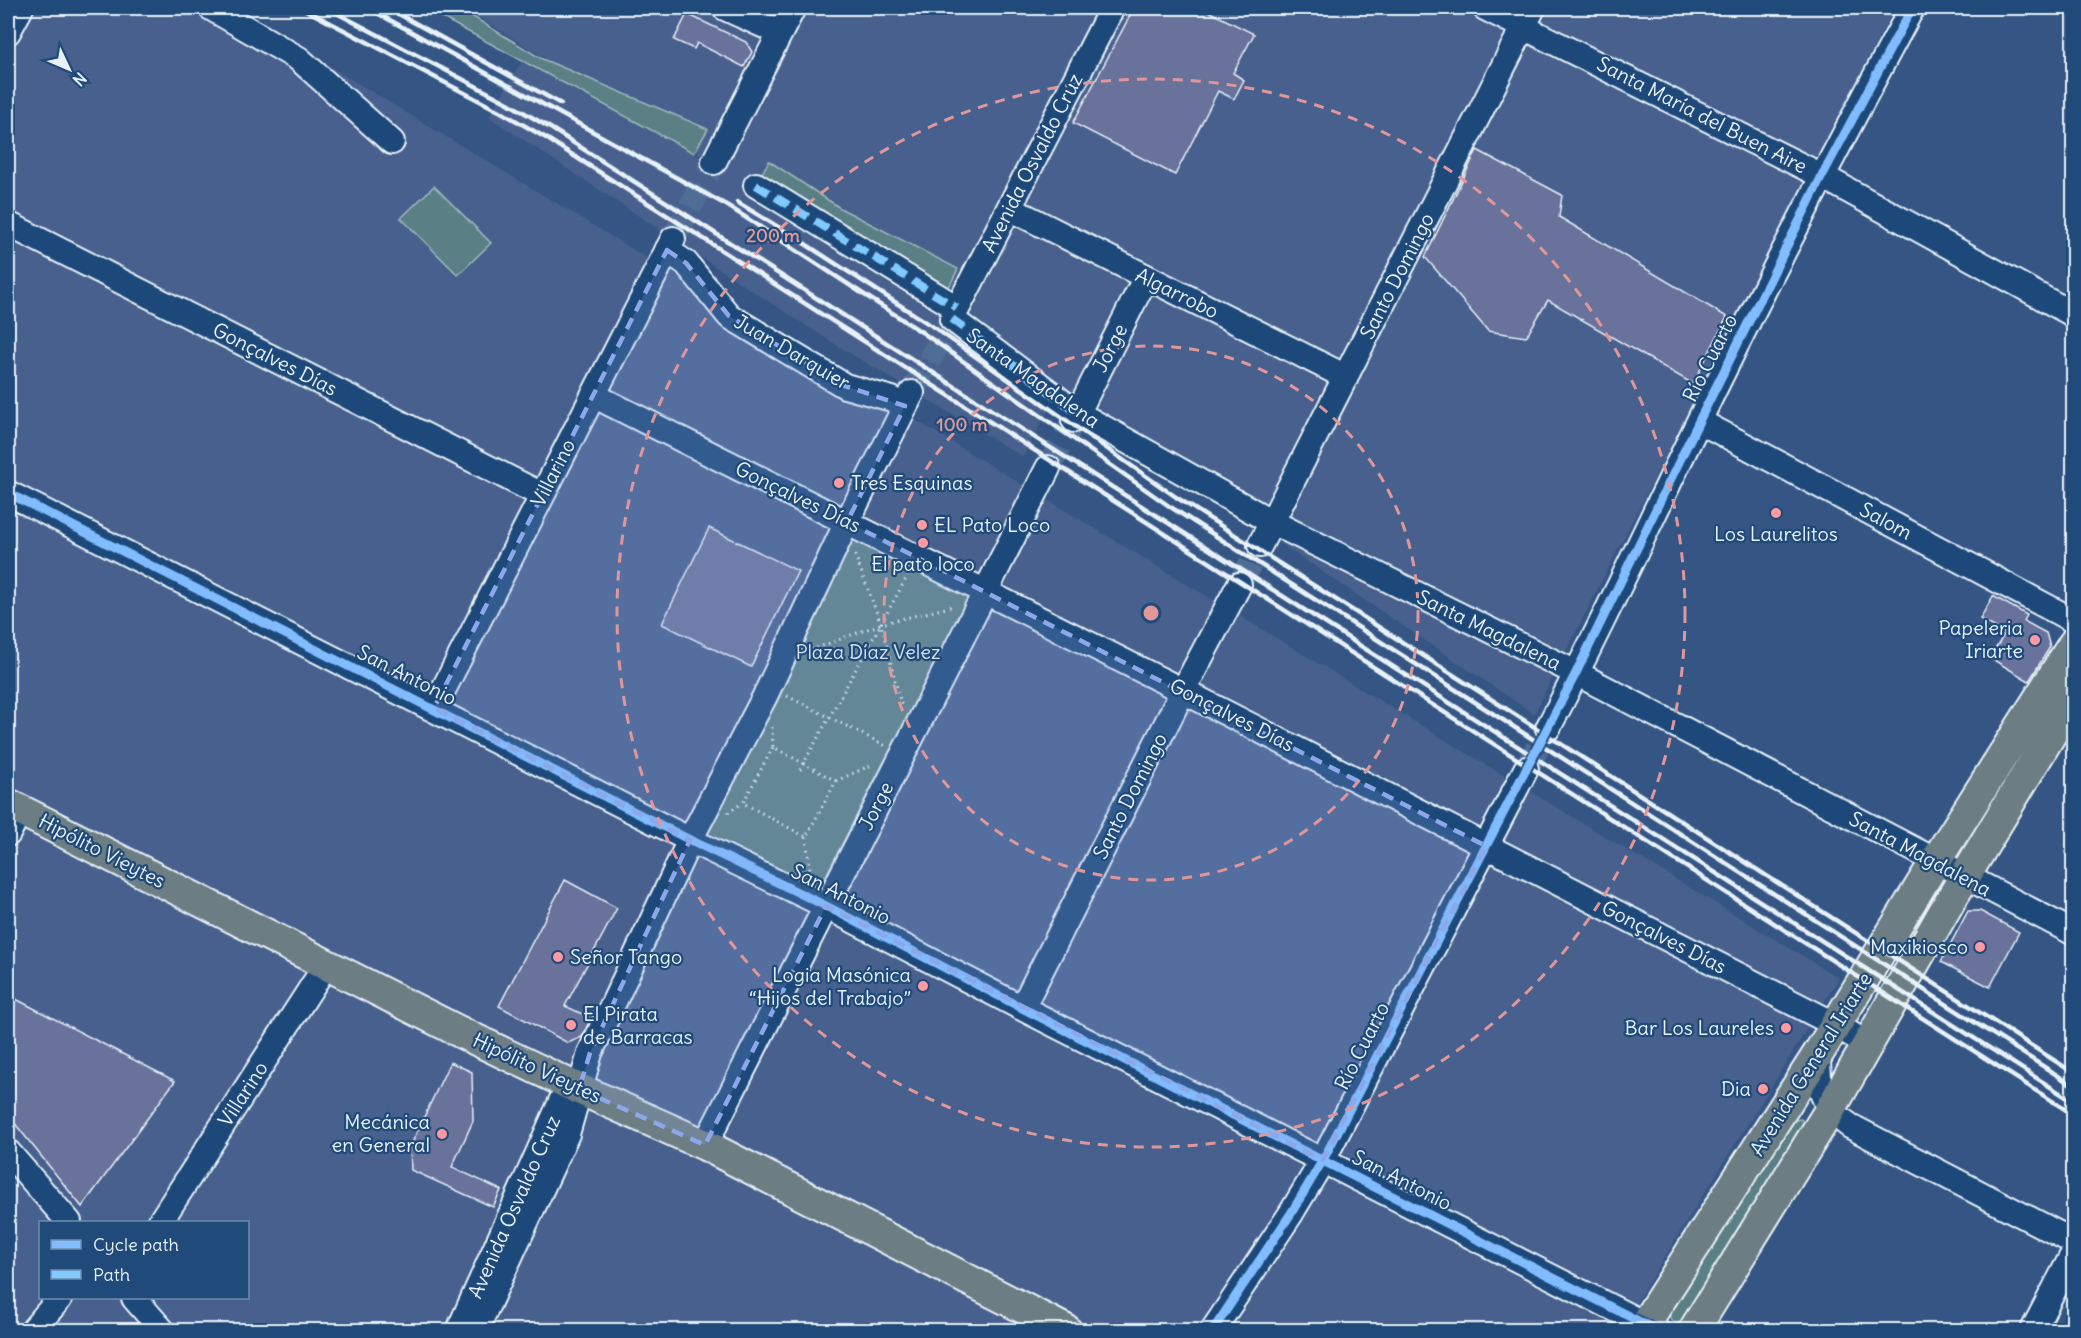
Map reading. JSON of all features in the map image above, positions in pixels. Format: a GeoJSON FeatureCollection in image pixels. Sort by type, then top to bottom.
{"type":"FeatureCollection","features":[{"type":"Feature","properties":{"kind":"main road","name":"Avenida General Iriarte"},"geometry":{"type":"LineString","coordinates":[[1647,1329],[2073,643]]}},
{"type":"Feature","properties":{"kind":"main road","name":"Avenida General Iriarte"},"geometry":{"type":"LineString","coordinates":[[1694,1330],[1830,1110],[1964,877],[2073,696]]}},
{"type":"Feature","properties":{"kind":"main road","name":"Hipólito Vieytes"},"geometry":{"type":"LineString","coordinates":[[12,816],[574,1086],[705,1145],[1066,1330]]}},
{"type":"Feature","properties":{"kind":"street"},"geometry":{"type":"LineString","coordinates":[[8,32],[21,8]]}},
{"type":"Feature","properties":{"kind":"street"},"geometry":{"type":"LineString","coordinates":[[211,8],[299,59],[392,142]]}},
{"type":"Feature","properties":{"kind":"street"},"geometry":{"type":"LineString","coordinates":[[725,8],[780,33]]}},
{"type":"Feature","properties":{"kind":"street"},"geometry":{"type":"LineString","coordinates":[[714,162],[793,8]]}},
{"type":"Feature","properties":{"kind":"street","name":"Avenida Osvaldo Cruz"},"geometry":{"type":"LineString","coordinates":[[954,314],[1112,8]]}},
{"type":"Feature","properties":{"kind":"street","name":"Santa María del Buen Aire"},"geometry":{"type":"LineString","coordinates":[[1485,8],[1528,17],[2073,315]]}},
{"type":"Feature","properties":{"kind":"street","name":"Río Cuarto"},"geometry":{"type":"LineString","coordinates":[[1548,728],[1822,176],[1912,8]]}},
{"type":"Feature","properties":{"kind":"street","name":"Santo Domingo"},"geometry":{"type":"LineString","coordinates":[[1260,545],[1528,17]]}},
{"type":"Feature","properties":{"kind":"street","name":"Santa Magdalena"},"geometry":{"type":"LineString","coordinates":[[756,184],[954,314],[1075,416],[1272,522],[1576,674],[2073,933]]}},
{"type":"Feature","properties":{"kind":"street","name":"Algarrobo"},"geometry":{"type":"LineString","coordinates":[[1009,208],[1346,376]]}},
{"type":"Feature","properties":{"kind":"street","name":"Gonçalves Días"},"geometry":{"type":"LineString","coordinates":[[8,224],[542,495]]}},
{"type":"Feature","properties":{"kind":"street","name":"Villarino"},"geometry":{"type":"LineString","coordinates":[[434,708],[670,244]]}},
{"type":"Feature","properties":{"kind":"street","name":"Juan Darquier"},"geometry":{"type":"LineString","coordinates":[[670,244],[729,316],[845,386],[892,399],[909,400]]}},
{"type":"Feature","properties":{"kind":"street","name":"Jorge"},"geometry":{"type":"LineString","coordinates":[[1075,416],[1146,277]]}},
{"type":"Feature","properties":{"kind":"street","name":"Gonçalves Días"},"geometry":{"type":"LineString","coordinates":[[592,395],[1183,690],[1836,1025],[1867,1044]]}},
{"type":"Feature","properties":{"kind":"street","name":"Avenida Osvaldo Cruz"},"geometry":{"type":"LineString","coordinates":[[459,1330],[690,840],[769,688],[847,522],[909,400]]}},
{"type":"Feature","properties":{"kind":"street","name":"Salom"},"geometry":{"type":"LineString","coordinates":[[1699,421],[2073,621]]}},
{"type":"Feature","properties":{"kind":"street","name":"Jorge"},"geometry":{"type":"LineString","coordinates":[[705,1145],[1048,468]]}},
{"type":"Feature","properties":{"kind":"street","name":"San Antonio"},"geometry":{"type":"LineString","coordinates":[[8,494],[434,708],[690,840],[825,906],[1323,1160],[1647,1329]]}},
{"type":"Feature","properties":{"kind":"street","name":"Santo Domingo"},"geometry":{"type":"LineString","coordinates":[[1022,1008],[1183,690],[1239,585]]}},
{"type":"Feature","properties":{"kind":"street","name":"Río Cuarto"},"geometry":{"type":"LineString","coordinates":[[1213,1330],[1290,1215],[1323,1160],[1526,769]]}},
{"type":"Feature","properties":{"kind":"street","name":"Villarino"},"geometry":{"type":"LineString","coordinates":[[161,1221],[326,965]]}},
{"type":"Feature","properties":{"kind":"street"},"geometry":{"type":"LineString","coordinates":[[1818,1054],[1818,1079],[1821,1092],[1830,1110],[1850,1126],[2073,1242]]}},
{"type":"Feature","properties":{"kind":"street","name":"Avenida Osvaldo Cruz"},"geometry":{"type":"LineString","coordinates":[[476,1330],[567,1134],[574,1086]]}},
{"type":"Feature","properties":{"kind":"street"},"geometry":{"type":"LineString","coordinates":[[8,1152],[68,1221]]}},
{"type":"Feature","properties":{"kind":"street"},"geometry":{"type":"LineString","coordinates":[[2033,1330],[2073,1252]]}},
{"type":"Feature","properties":{"kind":"street"},"geometry":{"type":"LineString","coordinates":[[33,1330],[59,1299]]}},
{"type":"Feature","properties":{"kind":"street"},"geometry":{"type":"LineString","coordinates":[[135,1299],[162,1330]]}},
{"type":"Feature","properties":{"kind":"path"},"geometry":{"type":"LineString","coordinates":[[847,522],[851,543],[880,624],[905,720],[915,730]]}},
{"type":"Feature","properties":{"kind":"path"},"geometry":{"type":"LineString","coordinates":[[800,770],[918,557]]}},
{"type":"Feature","properties":{"kind":"path"},"geometry":{"type":"LineString","coordinates":[[785,655],[794,656],[880,624],[955,606]]}},
{"type":"Feature","properties":{"kind":"path"},"geometry":{"type":"LineString","coordinates":[[769,688],[828,717],[900,760]]}},
{"type":"Feature","properties":{"kind":"path"},"geometry":{"type":"LineString","coordinates":[[836,781],[773,747],[743,803],[806,837],[836,781],[886,759],[900,760]]}},
{"type":"Feature","properties":{"kind":"highlighted area"},"geometry":{"type":"Polygon","coordinates":[[[667,250],[686,263],[729,316],[845,386],[905,406],[847,522],[1486,846],[1323,1160],[826,906],[705,1145],[579,1089],[590,1053],[690,840],[434,708],[667,250]]]}},
{"type":"Feature","properties":{"kind":"shaded area"},"geometry":{"type":"Polygon","coordinates":[[[8,8],[233,8],[1839,978],[1619,1330],[8,1330],[8,8]]]}},
{"type":"Feature","properties":{"kind":"shaded area"},"geometry":{"type":"Polygon","coordinates":[[[464,8],[1894,8],[1534,714],[966,332],[1053,401],[1023,457],[763,298],[489,117],[522,61],[724,170],[464,8]]]}},
{"type":"Feature","properties":{"kind":"green space"},"geometry":{"type":"Polygon","coordinates":[[[424,8],[459,8],[540,58],[708,129],[694,153],[424,8]]]}},
{"type":"Feature","properties":{"kind":"green space"},"geometry":{"type":"Polygon","coordinates":[[[769,161],[840,208],[958,269],[937,311],[754,187],[769,161]]]}},
{"type":"Feature","properties":{"kind":"green space"},"geometry":{"type":"Polygon","coordinates":[[[434,186],[491,243],[458,275],[401,218],[434,186]]]}},
{"type":"Feature","properties":{"kind":"green space","name":"Plaza Díaz Velez"},"geometry":{"type":"Polygon","coordinates":[[[856,534],[971,592],[814,899],[699,841],[856,534]]]}},
{"type":"Feature","properties":{"kind":"green space"},"geometry":{"type":"Polygon","coordinates":[[[1801,1119],[1806,1126],[1685,1324],[1675,1323],[1667,1314],[1788,1121],[1801,1119]]]}},
{"type":"Feature","properties":{"kind":"building"},"geometry":{"type":"Polygon","coordinates":[[[1134,8],[1202,8],[1254,34],[1233,73],[1244,80],[1234,99],[1218,91],[1175,175],[1073,123],[1134,8]]]}},
{"type":"Feature","properties":{"kind":"building"},"geometry":{"type":"Polygon","coordinates":[[[687,14],[746,42],[752,52],[744,67],[697,43],[694,49],[674,40],[687,14]]]}},
{"type":"Feature","properties":{"kind":"building"},"geometry":{"type":"Polygon","coordinates":[[[1477,150],[1562,195],[1559,217],[1727,317],[1693,384],[1548,300],[1526,337],[1488,331],[1425,257],[1477,150]]]}},
{"type":"Feature","properties":{"kind":"building"},"geometry":{"type":"Polygon","coordinates":[[[709,528],[798,571],[751,667],[662,624],[709,528]]]}},
{"type":"Feature","properties":{"kind":"building"},"geometry":{"type":"Polygon","coordinates":[[[1993,596],[2027,615],[2024,621],[2046,633],[2050,647],[2029,681],[1990,658],[2005,633],[1980,619],[1993,596]]]}},
{"type":"Feature","properties":{"kind":"building","name":"Señor Tango"},"geometry":{"type":"Polygon","coordinates":[[[565,880],[617,908],[565,1006],[591,1018],[582,1037],[568,1043],[499,1006],[565,880]]]}},
{"type":"Feature","properties":{"kind":"building","name":"Maxikiosco"},"geometry":{"type":"Polygon","coordinates":[[[1968,911],[1980,911],[2019,932],[1990,987],[1941,962],[1968,911]]]}},
{"type":"Feature","properties":{"kind":"building"},"geometry":{"type":"Polygon","coordinates":[[[8,995],[175,1081],[82,1207],[8,1115],[8,995]]]}},
{"type":"Feature","properties":{"kind":"building","name":"Mecánica en General"},"geometry":{"type":"Polygon","coordinates":[[[450,1062],[472,1072],[473,1121],[452,1167],[501,1190],[493,1207],[411,1170],[410,1147],[450,1062]]]}},
{"type":"Feature","properties":{"kind":"tunnel"},"geometry":{"type":"LineString","coordinates":[[673,239],[714,162]]}},
{"type":"Feature","properties":{"kind":"tunnel"},"geometry":{"type":"LineString","coordinates":[[912,393],[952,319]]}},
{"type":"Feature","properties":{"kind":"tunnel"},"geometry":{"type":"LineString","coordinates":[[1048,468],[1074,420]]}},
{"type":"Feature","properties":{"kind":"tunnel"},"geometry":{"type":"LineString","coordinates":[[1239,585],[1260,545]]}},
{"type":"Feature","properties":{"kind":"tunnel"},"geometry":{"type":"LineString","coordinates":[[1526,769],[1548,728]]}},
{"type":"Feature","properties":{"kind":"railway"},"geometry":{"type":"LineString","coordinates":[[302,8],[503,113],[546,138],[2074,1115]]}},
{"type":"Feature","properties":{"kind":"railway"},"geometry":{"type":"LineString","coordinates":[[327,8],[508,103],[552,129],[2074,1102]]}},
{"type":"Feature","properties":{"kind":"railway"},"geometry":{"type":"LineString","coordinates":[[368,8],[728,206],[923,333],[1169,506],[2074,1086]]}},
{"type":"Feature","properties":{"kind":"railway"},"geometry":{"type":"LineString","coordinates":[[388,8],[561,104]]}},
{"type":"Feature","properties":{"kind":"railway"},"geometry":{"type":"LineString","coordinates":[[737,202],[929,324],[1176,497],[2074,1073]]}},
{"type":"Feature","properties":{"kind":"marked path"},"geometry":{"type":"LineString","coordinates":[[756,185],[957,308]]}},
{"type":"Feature","properties":{"kind":"marked path"},"geometry":{"type":"LineString","coordinates":[[952,319],[1077,413]]}},
{"type":"Feature","properties":{"kind":"cycle path"},"geometry":{"type":"LineString","coordinates":[[1213,1330],[1290,1215],[1323,1160],[1576,673],[1822,176],[1912,8]]}},
{"type":"Feature","properties":{"kind":"cycle path"},"geometry":{"type":"LineString","coordinates":[[8,493],[690,840],[826,906],[1656,1330]]}},
{"type":"Feature","properties":{"kind":"place","name":"Tres Esquinas"},"geometry":{"type":"Point","coordinates":[839,483]}},
{"type":"Feature","properties":{"kind":"place","name":"Los Laurelitos"},"geometry":{"type":"Point","coordinates":[1776,513]}},
{"type":"Feature","properties":{"kind":"place","name":"EL Pato Loco"},"geometry":{"type":"Point","coordinates":[922,525]}},
{"type":"Feature","properties":{"kind":"place","name":"El pato loco"},"geometry":{"type":"Point","coordinates":[923,543]}},
{"type":"Feature","properties":{"kind":"place","name":"Papeleria Iriarte"},"geometry":{"type":"Point","coordinates":[2035,640]}},
{"type":"Feature","properties":{"kind":"place","name":"Maxikiosco"},"geometry":{"type":"Point","coordinates":[1980,947]}},
{"type":"Feature","properties":{"kind":"place","name":"Señor Tango"},"geometry":{"type":"Point","coordinates":[558,957]}},
{"type":"Feature","properties":{"kind":"place","name":"Logia Masónica “Hijos del Trabajo”"},"geometry":{"type":"Point","coordinates":[923,986]}},
{"type":"Feature","properties":{"kind":"place","name":"El Pirata de Barracas"},"geometry":{"type":"Point","coordinates":[571,1025]}},
{"type":"Feature","properties":{"kind":"place","name":"Bar Los Laureles"},"geometry":{"type":"Point","coordinates":[1786,1028]}},
{"type":"Feature","properties":{"kind":"place","name":"Dia"},"geometry":{"type":"Point","coordinates":[1763,1089]}},
{"type":"Feature","properties":{"kind":"place","name":"Mecánica en General"},"geometry":{"type":"Point","coordinates":[442,1134]}}]}
